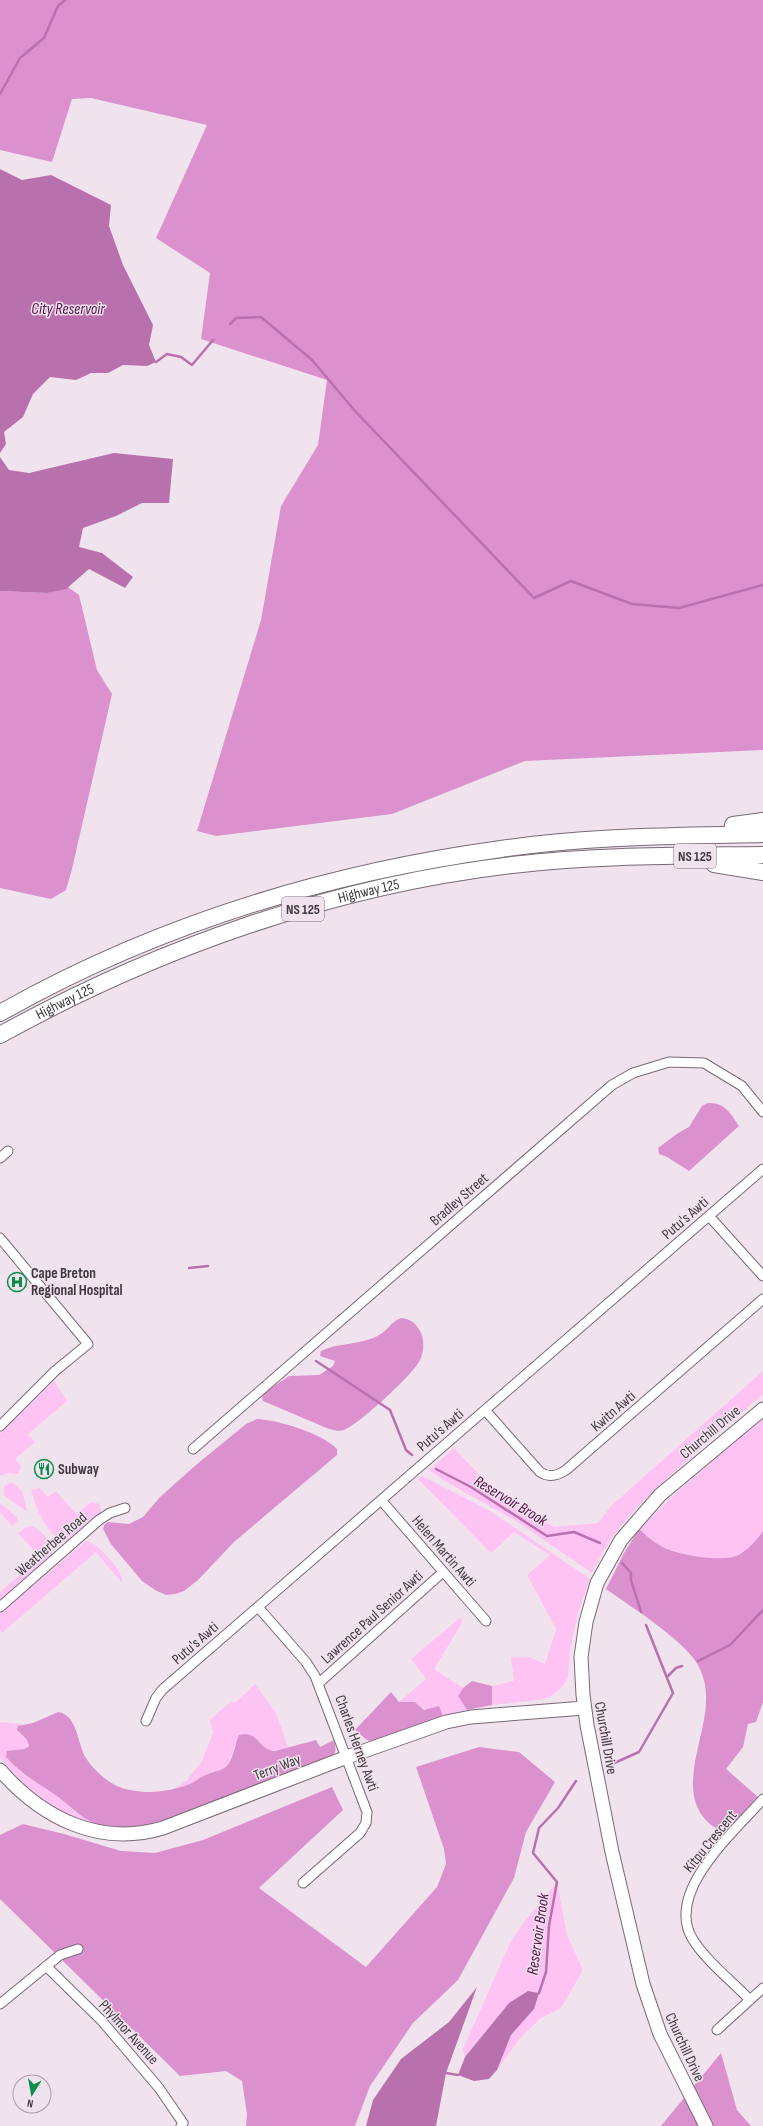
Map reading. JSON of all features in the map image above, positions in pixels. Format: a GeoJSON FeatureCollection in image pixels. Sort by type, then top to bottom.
{"type":"FeatureCollection","features":[{"type":"Feature","properties":{"kind":"highway"},"geometry":{"type":"LineString","coordinates":[[632,838],[763,821]]}},
{"type":"Feature","properties":{"kind":"highway","name":"Highway 125"},"geometry":{"type":"LineString","coordinates":[[0,1013],[96,964],[155,939],[224,914],[308,888],[382,869],[502,848],[568,841],[763,834]]}},
{"type":"Feature","properties":{"kind":"highway","name":"Highway 125"},"geometry":{"type":"LineString","coordinates":[[0,1035],[64,1001],[151,962],[233,931],[302,909],[387,887],[450,874],[527,863],[627,857],[763,855]]}},
{"type":"Feature","properties":{"kind":"highway"},"geometry":{"type":"LineString","coordinates":[[627,857],[719,864],[763,872]]}},
{"type":"Feature","properties":{"kind":"main road","name":"Churchill Drive"},"geometry":{"type":"LineString","coordinates":[[706,2126],[660,2034],[643,1984],[612,1852],[584,1708],[581,1657],[586,1622],[598,1583],[621,1540],[660,1495],[763,1409]]}},
{"type":"Feature","properties":{"kind":"main road","name":"Terry Way"},"geometry":{"type":"LineString","coordinates":[[0,1770],[28,1798],[61,1819],[91,1831],[122,1835],[143,1833],[163,1828],[347,1757],[458,1719],[584,1708]]}},
{"type":"Feature","properties":{"kind":"street","name":"Bradley Street"},"geometry":{"type":"LineString","coordinates":[[193,1449],[612,1085],[633,1073],[669,1062],[704,1063],[742,1086],[763,1112]]}},
{"type":"Feature","properties":{"kind":"street"},"geometry":{"type":"LineString","coordinates":[[0,1158],[8,1151]]}},
{"type":"Feature","properties":{"kind":"street","name":"Putu's Awti"},"geometry":{"type":"LineString","coordinates":[[146,1721],[153,1704],[162,1690],[763,1169]]}},
{"type":"Feature","properties":{"kind":"street"},"geometry":{"type":"LineString","coordinates":[[709,1216],[763,1276]]}},
{"type":"Feature","properties":{"kind":"street"},"geometry":{"type":"LineString","coordinates":[[0,1238],[88,1344],[55,1371],[0,1426]]}},
{"type":"Feature","properties":{"kind":"street","name":"Kwitn Awti"},"geometry":{"type":"LineString","coordinates":[[485,1410],[540,1472],[547,1476],[557,1475],[566,1470],[763,1299]]}},
{"type":"Feature","properties":{"kind":"street","name":"Helen Martin Awti"},"geometry":{"type":"LineString","coordinates":[[381,1500],[486,1621]]}},
{"type":"Feature","properties":{"kind":"street","name":"Weatherbee Road"},"geometry":{"type":"LineString","coordinates":[[0,1607],[99,1520],[110,1513],[125,1508]]}},
{"type":"Feature","properties":{"kind":"street","name":"Lawrence Paul Senior Awti"},"geometry":{"type":"LineString","coordinates":[[319,1683],[443,1572]]}},
{"type":"Feature","properties":{"kind":"street","name":"Charles Herney Awti"},"geometry":{"type":"LineString","coordinates":[[258,1607],[306,1662],[319,1683],[366,1807],[366,1823],[360,1834],[303,1882]]}},
{"type":"Feature","properties":{"kind":"street","name":"Kitpu Crescent"},"geometry":{"type":"LineString","coordinates":[[750,2000],[697,1945],[688,1931],[686,1911],[689,1891],[696,1878],[763,1799]]}},
{"type":"Feature","properties":{"kind":"street"},"geometry":{"type":"LineString","coordinates":[[0,2004],[60,1955],[78,1949]]}},
{"type":"Feature","properties":{"kind":"street","name":"Phylmor Avenue"},"geometry":{"type":"LineString","coordinates":[[46,1966],[102,2021],[159,2088],[182,2124]]}},
{"type":"Feature","properties":{"kind":"street"},"geometry":{"type":"LineString","coordinates":[[717,2030],[763,1988]]}},
{"type":"Feature","properties":{"kind":"shaded area"},"geometry":{"type":"Polygon","coordinates":[[[0,0],[763,0],[763,750],[525,761],[392,814],[216,836],[197,831],[261,620],[281,506],[318,445],[327,380],[201,339],[210,273],[156,238],[207,125],[91,98],[72,99],[52,162],[0,150],[0,0]]]}},
{"type":"Feature","properties":{"kind":"shaded area"},"geometry":{"type":"Polygon","coordinates":[[[68,587],[79,595],[97,670],[112,694],[66,890],[51,899],[0,888],[0,591],[47,593],[68,587]]]}},
{"type":"Feature","properties":{"kind":"shaded area"},"geometry":{"type":"Polygon","coordinates":[[[708,1103],[719,1104],[730,1113],[739,1126],[689,1171],[667,1157],[659,1154],[658,1148],[678,1133],[689,1127],[702,1106],[708,1103]]]}},
{"type":"Feature","properties":{"kind":"shaded area"},"geometry":{"type":"Polygon","coordinates":[[[401,1318],[410,1320],[414,1323],[422,1334],[423,1346],[420,1360],[416,1367],[397,1387],[373,1409],[351,1426],[344,1430],[336,1431],[263,1401],[262,1397],[265,1392],[289,1376],[319,1375],[333,1366],[335,1361],[320,1356],[321,1351],[327,1348],[360,1342],[378,1336],[401,1318]]]}},
{"type":"Feature","properties":{"kind":"shaded area"},"geometry":{"type":"Polygon","coordinates":[[[763,1371],[763,1394],[675,1471],[635,1510],[622,1524],[611,1540],[592,1573],[516,1521],[443,1480],[429,1470],[454,1448],[495,1491],[554,1527],[598,1523],[611,1506],[763,1371]]]}},
{"type":"Feature","properties":{"kind":"shaded area"},"geometry":{"type":"Polygon","coordinates":[[[54,1381],[67,1401],[28,1434],[35,1442],[15,1459],[21,1466],[18,1474],[8,1473],[0,1476],[0,1434],[54,1381]]]}},
{"type":"Feature","properties":{"kind":"shaded area"},"geometry":{"type":"Polygon","coordinates":[[[763,1417],[763,1531],[747,1549],[736,1556],[729,1558],[709,1558],[687,1555],[661,1546],[639,1529],[678,1491],[763,1417]]]}},
{"type":"Feature","properties":{"kind":"shaded area"},"geometry":{"type":"Polygon","coordinates":[[[257,1419],[288,1425],[311,1433],[330,1443],[337,1449],[337,1455],[234,1542],[198,1580],[184,1591],[166,1595],[155,1590],[142,1581],[111,1544],[103,1529],[104,1525],[108,1522],[129,1524],[143,1517],[160,1497],[196,1465],[246,1424],[257,1419]]]}},
{"type":"Feature","properties":{"kind":"shaded area"},"geometry":{"type":"Polygon","coordinates":[[[422,1476],[492,1512],[590,1579],[578,1613],[570,1650],[568,1677],[563,1686],[550,1697],[539,1700],[492,1705],[492,1686],[514,1681],[511,1657],[529,1657],[545,1664],[556,1629],[527,1575],[550,1555],[514,1532],[491,1553],[418,1479],[422,1476]]]}},
{"type":"Feature","properties":{"kind":"shaded area"},"geometry":{"type":"Polygon","coordinates":[[[12,1482],[22,1491],[27,1511],[4,1495],[4,1486],[12,1482]]]}},
{"type":"Feature","properties":{"kind":"shaded area"},"geometry":{"type":"Polygon","coordinates":[[[40,1488],[48,1497],[56,1491],[76,1514],[91,1502],[100,1504],[101,1512],[69,1540],[66,1542],[61,1541],[50,1531],[36,1505],[31,1490],[40,1488]]]}},
{"type":"Feature","properties":{"kind":"shaded area"},"geometry":{"type":"Polygon","coordinates":[[[0,1503],[17,1517],[17,1521],[12,1526],[0,1512],[0,1503]]]}},
{"type":"Feature","properties":{"kind":"shaded area"},"geometry":{"type":"Polygon","coordinates":[[[31,1526],[39,1530],[49,1542],[52,1555],[0,1601],[0,1592],[40,1557],[18,1533],[31,1526]]]}},
{"type":"Feature","properties":{"kind":"shaded area"},"geometry":{"type":"Polygon","coordinates":[[[639,1529],[655,1542],[668,1549],[687,1555],[709,1558],[729,1558],[744,1552],[763,1531],[763,1702],[756,1722],[748,1724],[743,1747],[726,1769],[758,1797],[732,1826],[726,1828],[721,1829],[710,1824],[699,1811],[694,1796],[693,1780],[695,1763],[705,1712],[706,1696],[706,1689],[700,1669],[694,1659],[672,1637],[644,1615],[606,1589],[624,1553],[639,1529]]]}},
{"type":"Feature","properties":{"kind":"shaded area"},"geometry":{"type":"Polygon","coordinates":[[[86,1541],[91,1542],[103,1551],[115,1565],[122,1578],[122,1583],[96,1552],[2,1633],[0,1630],[0,1614],[86,1541]]]}},
{"type":"Feature","properties":{"kind":"shaded area"},"geometry":{"type":"Polygon","coordinates":[[[461,1617],[462,1623],[434,1669],[463,1688],[458,1696],[467,1710],[443,1716],[439,1706],[426,1710],[415,1702],[399,1702],[426,1679],[411,1659],[461,1617]]]}},
{"type":"Feature","properties":{"kind":"shaded area"},"geometry":{"type":"Polygon","coordinates":[[[472,1681],[492,1686],[492,1705],[467,1710],[458,1696],[463,1688],[472,1681]]]}},
{"type":"Feature","properties":{"kind":"shaded area"},"geometry":{"type":"Polygon","coordinates":[[[255,1684],[276,1713],[288,1747],[279,1750],[268,1750],[259,1741],[236,1742],[228,1764],[222,1770],[207,1774],[192,1783],[170,1791],[186,1781],[202,1761],[213,1733],[210,1720],[231,1701],[235,1703],[255,1684]]]}},
{"type":"Feature","properties":{"kind":"shaded area"},"geometry":{"type":"Polygon","coordinates":[[[391,1692],[399,1702],[415,1702],[424,1710],[439,1706],[443,1716],[375,1742],[367,1740],[355,1730],[391,1692]]]}},
{"type":"Feature","properties":{"kind":"shaded area"},"geometry":{"type":"Polygon","coordinates":[[[58,1712],[65,1714],[70,1718],[83,1752],[95,1770],[115,1785],[134,1791],[154,1792],[174,1789],[192,1783],[206,1775],[222,1769],[227,1766],[231,1760],[239,1735],[251,1735],[269,1750],[275,1751],[316,1740],[320,1747],[334,1740],[335,1753],[325,1762],[166,1820],[131,1827],[114,1828],[99,1825],[86,1819],[60,1798],[23,1773],[6,1757],[7,1751],[24,1749],[29,1746],[27,1740],[17,1730],[18,1726],[33,1723],[58,1712]]]}},
{"type":"Feature","properties":{"kind":"shaded area"},"geometry":{"type":"Polygon","coordinates":[[[0,1722],[22,1724],[19,1726],[18,1732],[29,1743],[24,1749],[11,1751],[6,1757],[17,1769],[99,1825],[84,1821],[56,1808],[21,1781],[0,1758],[0,1722]]]}},
{"type":"Feature","properties":{"kind":"shaded area"},"geometry":{"type":"Polygon","coordinates":[[[479,1747],[519,1752],[555,1782],[526,1832],[514,1878],[458,1980],[413,2023],[370,2086],[355,2126],[246,2126],[247,2114],[242,2081],[226,2071],[180,2076],[0,1899],[0,1835],[23,1824],[64,1834],[121,1851],[155,1853],[203,1840],[332,1787],[343,1810],[259,1888],[366,1967],[437,1887],[446,1864],[444,1849],[416,1767],[479,1747]]]}},
{"type":"Feature","properties":{"kind":"shaded area"},"geometry":{"type":"Polygon","coordinates":[[[557,1882],[567,1935],[583,1970],[561,2008],[541,2018],[520,2038],[497,2070],[511,2035],[534,2009],[509,2003],[465,2057],[463,2049],[510,1943],[523,1923],[557,1882]]]}},
{"type":"Feature","properties":{"kind":"shaded area"},"geometry":{"type":"Polygon","coordinates":[[[721,2053],[737,2110],[751,2126],[661,2126],[721,2053]]]}},
{"type":"Feature","properties":{"kind":"water","name":"City Reservoir"},"geometry":{"type":"Polygon","coordinates":[[[0,169],[22,180],[51,175],[111,205],[109,226],[123,265],[153,325],[149,345],[156,362],[147,366],[123,365],[108,373],[91,373],[76,380],[50,377],[33,394],[23,417],[4,432],[6,444],[0,453],[0,169]]]}},
{"type":"Feature","properties":{"kind":"water"},"geometry":{"type":"Polygon","coordinates":[[[114,453],[173,459],[169,503],[142,503],[116,516],[83,528],[79,547],[102,553],[133,577],[125,588],[89,569],[66,589],[47,593],[0,591],[0,457],[9,470],[29,473],[114,453]]]}},
{"type":"Feature","properties":{"kind":"water"},"geometry":{"type":"Polygon","coordinates":[[[477,1987],[446,2073],[436,2126],[366,2126],[373,2100],[401,2059],[449,2022],[477,1987]]]}},
{"type":"Feature","properties":{"kind":"water"},"geometry":{"type":"Polygon","coordinates":[[[528,1991],[539,1993],[534,2009],[511,2035],[497,2070],[489,2079],[474,2081],[458,2075],[465,2057],[509,2003],[528,1991]]]}},
{"type":"Feature","properties":{"kind":"waterway"},"geometry":{"type":"LineString","coordinates":[[0,94],[20,58],[44,38],[58,6],[65,0]]}},
{"type":"Feature","properties":{"kind":"waterway"},"geometry":{"type":"LineString","coordinates":[[230,324],[236,318],[261,317],[312,360],[355,411],[534,598],[571,581],[632,604],[679,608],[763,585]]}},
{"type":"Feature","properties":{"kind":"waterway"},"geometry":{"type":"LineString","coordinates":[[156,362],[167,354],[181,357],[192,365],[213,340]]}},
{"type":"Feature","properties":{"kind":"waterway","name":"Reservoir Brook"},"geometry":{"type":"LineString","coordinates":[[189,1268],[208,1266]]}},
{"type":"Feature","properties":{"kind":"waterway","name":"Reservoir Brook"},"geometry":{"type":"LineString","coordinates":[[316,1361],[390,1410],[406,1450],[412,1455]]}},
{"type":"Feature","properties":{"kind":"waterway","name":"Reservoir Brook"},"geometry":{"type":"LineString","coordinates":[[436,1469],[471,1487],[547,1536],[574,1532],[600,1543]]}},
{"type":"Feature","properties":{"kind":"waterway","name":"Reservoir Brook"},"geometry":{"type":"LineString","coordinates":[[622,1563],[631,1573],[631,1580],[641,1612]]}},
{"type":"Feature","properties":{"kind":"waterway"},"geometry":{"type":"LineString","coordinates":[[698,1661],[730,1645],[763,1610]]}},
{"type":"Feature","properties":{"kind":"waterway","name":"Reservoir Brook"},"geometry":{"type":"LineString","coordinates":[[612,1764],[639,1752],[673,1693],[646,1625]]}},
{"type":"Feature","properties":{"kind":"waterway"},"geometry":{"type":"LineString","coordinates":[[667,1677],[676,1668],[682,1666]]}},
{"type":"Feature","properties":{"kind":"waterway","name":"Reservoir Brook"},"geometry":{"type":"LineString","coordinates":[[539,1993],[546,1972],[549,1926],[557,1882],[533,1853],[539,1828],[558,1808],[576,1781]]}},
{"type":"Feature","properties":{"kind":"waterway","name":"Reservoir Brook"},"geometry":{"type":"LineString","coordinates":[[446,2073],[458,2075]]}},
{"type":"Feature","properties":{"kind":"place","name":"Cape Breton Regional Hospital"},"geometry":{"type":"Point","coordinates":[17,1282]}},
{"type":"Feature","properties":{"kind":"place","name":"Subway"},"geometry":{"type":"Point","coordinates":[44,1469]}}]}
